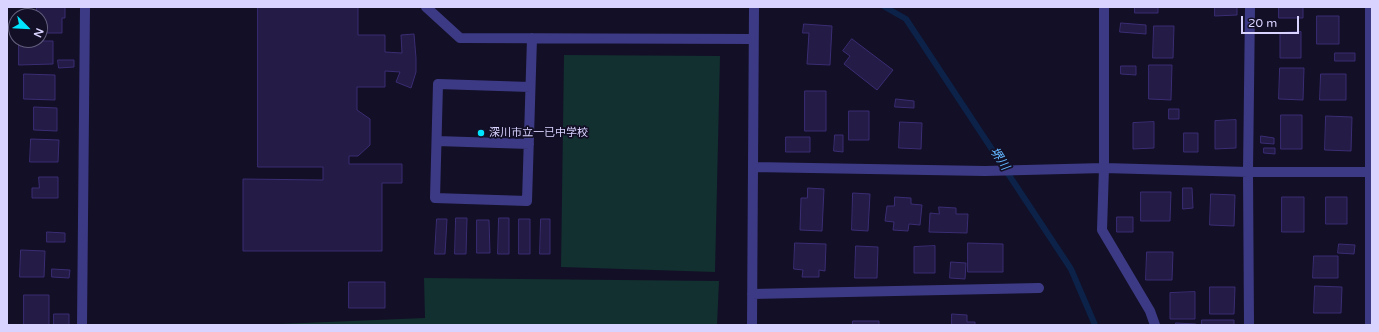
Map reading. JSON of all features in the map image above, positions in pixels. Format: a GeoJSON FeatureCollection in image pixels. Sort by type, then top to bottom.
{"type":"FeatureCollection","features":[{"type":"Feature","properties":{"kind":"street"},"geometry":{"type":"LineString","coordinates":[[82,325],[85,7]]}},
{"type":"Feature","properties":{"kind":"street"},"geometry":{"type":"LineString","coordinates":[[426,7],[460,38],[753,39]]}},
{"type":"Feature","properties":{"kind":"street"},"geometry":{"type":"LineString","coordinates":[[752,325],[754,7]]}},
{"type":"Feature","properties":{"kind":"street"},"geometry":{"type":"LineString","coordinates":[[1104,7],[1104,168],[1102,230],[1150,311],[1155,325]]}},
{"type":"Feature","properties":{"kind":"street"},"geometry":{"type":"LineString","coordinates":[[1249,325],[1248,172],[1250,7]]}},
{"type":"Feature","properties":{"kind":"street"},"geometry":{"type":"LineString","coordinates":[[1370,7],[1370,325]]}},
{"type":"Feature","properties":{"kind":"street"},"geometry":{"type":"LineString","coordinates":[[530,86],[438,84],[435,198],[528,201],[532,38]]}},
{"type":"Feature","properties":{"kind":"street"},"geometry":{"type":"LineString","coordinates":[[437,142],[529,144]]}},
{"type":"Feature","properties":{"kind":"street"},"geometry":{"type":"LineString","coordinates":[[753,167],[985,171],[1104,168],[1248,172],[1371,172]]}},
{"type":"Feature","properties":{"kind":"street"},"geometry":{"type":"LineString","coordinates":[[752,294],[1039,288]]}},
{"type":"Feature","properties":{"kind":"green space"},"geometry":{"type":"Polygon","coordinates":[[[564,55],[720,56],[715,272],[561,267],[564,55]]]}},
{"type":"Feature","properties":{"kind":"green space"},"geometry":{"type":"Polygon","coordinates":[[[424,278],[719,281],[717,325],[278,325],[425,318],[424,278]]]}},
{"type":"Feature","properties":{"kind":"building"},"geometry":{"type":"Polygon","coordinates":[[[65,7],[65,18],[62,18],[62,33],[48,33],[48,8],[37,8],[65,7]]]}},
{"type":"Feature","properties":{"kind":"building"},"geometry":{"type":"Polygon","coordinates":[[[258,7],[358,7],[358,35],[385,35],[385,52],[402,53],[401,35],[414,34],[416,72],[411,88],[396,82],[400,72],[385,71],[385,87],[357,87],[357,110],[370,119],[370,145],[358,156],[349,156],[349,164],[402,164],[402,183],[382,183],[382,251],[243,251],[243,179],[323,180],[323,167],[258,167],[258,7]]]}},
{"type":"Feature","properties":{"kind":"building"},"geometry":{"type":"Polygon","coordinates":[[[1135,7],[1158,7],[1158,13],[1135,13],[1135,7]]]}},
{"type":"Feature","properties":{"kind":"building"},"geometry":{"type":"Polygon","coordinates":[[[1215,7],[1237,7],[1237,15],[1215,16],[1215,7]]]}},
{"type":"Feature","properties":{"kind":"building"},"geometry":{"type":"Polygon","coordinates":[[[1279,7],[1303,7],[1303,18],[1279,18],[1279,7]]]}},
{"type":"Feature","properties":{"kind":"building"},"geometry":{"type":"Polygon","coordinates":[[[1317,16],[1339,16],[1339,44],[1317,44],[1317,16]]]}},
{"type":"Feature","properties":{"kind":"building"},"geometry":{"type":"Polygon","coordinates":[[[1121,23],[1146,25],[1146,34],[1120,32],[1121,23]]]}},
{"type":"Feature","properties":{"kind":"building"},"geometry":{"type":"Polygon","coordinates":[[[804,24],[832,26],[830,65],[807,64],[809,33],[803,33],[804,24]]]}},
{"type":"Feature","properties":{"kind":"building"},"geometry":{"type":"Polygon","coordinates":[[[1154,26],[1174,26],[1173,58],[1153,58],[1154,26]]]}},
{"type":"Feature","properties":{"kind":"building"},"geometry":{"type":"Polygon","coordinates":[[[1301,32],[1301,58],[1280,58],[1280,33],[1301,32]]]}},
{"type":"Feature","properties":{"kind":"building"},"geometry":{"type":"Polygon","coordinates":[[[852,39],[893,70],[877,90],[844,64],[850,56],[843,51],[852,39]]]}},
{"type":"Feature","properties":{"kind":"building"},"geometry":{"type":"Polygon","coordinates":[[[48,41],[53,41],[53,64],[19,65],[19,48],[48,48],[48,41]]]}},
{"type":"Feature","properties":{"kind":"building"},"geometry":{"type":"Polygon","coordinates":[[[1335,53],[1355,53],[1355,61],[1335,61],[1335,53]]]}},
{"type":"Feature","properties":{"kind":"building"},"geometry":{"type":"Polygon","coordinates":[[[58,60],[74,60],[74,67],[59,68],[58,60]]]}},
{"type":"Feature","properties":{"kind":"building"},"geometry":{"type":"Polygon","coordinates":[[[1149,65],[1172,65],[1171,100],[1149,99],[1149,65]]]}},
{"type":"Feature","properties":{"kind":"building"},"geometry":{"type":"Polygon","coordinates":[[[1121,66],[1136,66],[1136,75],[1121,74],[1121,66]]]}},
{"type":"Feature","properties":{"kind":"building"},"geometry":{"type":"Polygon","coordinates":[[[1280,68],[1304,68],[1303,100],[1279,99],[1280,68]]]}},
{"type":"Feature","properties":{"kind":"building"},"geometry":{"type":"Polygon","coordinates":[[[24,74],[55,75],[55,100],[24,99],[24,74]]]}},
{"type":"Feature","properties":{"kind":"building"},"geometry":{"type":"Polygon","coordinates":[[[1321,74],[1346,74],[1346,100],[1320,100],[1321,74]]]}},
{"type":"Feature","properties":{"kind":"building"},"geometry":{"type":"Polygon","coordinates":[[[805,91],[826,91],[826,131],[805,131],[805,91]]]}},
{"type":"Feature","properties":{"kind":"building"},"geometry":{"type":"Polygon","coordinates":[[[896,99],[914,101],[914,108],[895,107],[896,99]]]}},
{"type":"Feature","properties":{"kind":"building"},"geometry":{"type":"Polygon","coordinates":[[[34,107],[57,108],[57,131],[34,130],[34,107]]]}},
{"type":"Feature","properties":{"kind":"building"},"geometry":{"type":"Polygon","coordinates":[[[1169,109],[1179,109],[1179,119],[1169,119],[1169,109]]]}},
{"type":"Feature","properties":{"kind":"building"},"geometry":{"type":"Polygon","coordinates":[[[849,111],[869,111],[869,140],[849,140],[849,111]]]}},
{"type":"Feature","properties":{"kind":"building"},"geometry":{"type":"Polygon","coordinates":[[[1281,115],[1302,115],[1302,149],[1281,149],[1281,115]]]}},
{"type":"Feature","properties":{"kind":"building"},"geometry":{"type":"Polygon","coordinates":[[[1326,116],[1352,117],[1351,151],[1325,150],[1326,116]]]}},
{"type":"Feature","properties":{"kind":"building"},"geometry":{"type":"Polygon","coordinates":[[[1236,120],[1236,148],[1215,149],[1215,121],[1236,120]]]}},
{"type":"Feature","properties":{"kind":"building"},"geometry":{"type":"Polygon","coordinates":[[[900,122],[922,123],[921,149],[899,148],[900,122]]]}},
{"type":"Feature","properties":{"kind":"building"},"geometry":{"type":"Polygon","coordinates":[[[1154,122],[1154,148],[1133,149],[1133,123],[1154,122]]]}},
{"type":"Feature","properties":{"kind":"building"},"geometry":{"type":"Polygon","coordinates":[[[1184,133],[1198,133],[1198,152],[1184,152],[1184,133]]]}},
{"type":"Feature","properties":{"kind":"building"},"geometry":{"type":"Polygon","coordinates":[[[835,135],[843,135],[843,152],[834,151],[835,135]]]}},
{"type":"Feature","properties":{"kind":"building"},"geometry":{"type":"Polygon","coordinates":[[[1261,136],[1274,138],[1274,144],[1261,143],[1261,136]]]}},
{"type":"Feature","properties":{"kind":"building"},"geometry":{"type":"Polygon","coordinates":[[[786,137],[810,137],[810,152],[786,152],[786,137]]]}},
{"type":"Feature","properties":{"kind":"building"},"geometry":{"type":"Polygon","coordinates":[[[31,139],[59,140],[58,162],[30,162],[31,139]]]}},
{"type":"Feature","properties":{"kind":"building"},"geometry":{"type":"Polygon","coordinates":[[[1264,148],[1275,148],[1275,154],[1264,153],[1264,148]]]}},
{"type":"Feature","properties":{"kind":"building"},"geometry":{"type":"Polygon","coordinates":[[[39,177],[58,177],[58,198],[32,198],[32,188],[39,188],[39,177]]]}},
{"type":"Feature","properties":{"kind":"building"},"geometry":{"type":"Polygon","coordinates":[[[808,188],[824,189],[822,231],[800,230],[801,198],[807,198],[808,188]]]}},
{"type":"Feature","properties":{"kind":"building"},"geometry":{"type":"Polygon","coordinates":[[[1183,188],[1192,188],[1193,208],[1183,209],[1183,188]]]}},
{"type":"Feature","properties":{"kind":"building"},"geometry":{"type":"Polygon","coordinates":[[[1141,192],[1171,192],[1170,221],[1141,221],[1141,192]]]}},
{"type":"Feature","properties":{"kind":"building"},"geometry":{"type":"Polygon","coordinates":[[[853,193],[870,194],[868,231],[852,230],[853,193]]]}},
{"type":"Feature","properties":{"kind":"building"},"geometry":{"type":"Polygon","coordinates":[[[1211,194],[1235,195],[1234,226],[1210,225],[1211,194]]]}},
{"type":"Feature","properties":{"kind":"building"},"geometry":{"type":"Polygon","coordinates":[[[895,197],[911,198],[911,204],[922,205],[920,225],[909,224],[908,231],[893,230],[894,222],[885,221],[887,206],[894,206],[895,197]]]}},
{"type":"Feature","properties":{"kind":"building"},"geometry":{"type":"Polygon","coordinates":[[[1282,197],[1304,197],[1304,232],[1282,232],[1282,197]]]}},
{"type":"Feature","properties":{"kind":"building"},"geometry":{"type":"Polygon","coordinates":[[[1326,197],[1347,197],[1347,224],[1326,224],[1326,197]]]}},
{"type":"Feature","properties":{"kind":"building"},"geometry":{"type":"Polygon","coordinates":[[[939,207],[956,208],[956,214],[968,214],[967,233],[929,232],[930,213],[939,214],[939,207]]]}},
{"type":"Feature","properties":{"kind":"building"},"geometry":{"type":"Polygon","coordinates":[[[1117,217],[1133,217],[1133,232],[1117,232],[1117,217]]]}},
{"type":"Feature","properties":{"kind":"building"},"geometry":{"type":"Polygon","coordinates":[[[456,218],[467,218],[466,254],[455,254],[456,218]]]}},
{"type":"Feature","properties":{"kind":"building"},"geometry":{"type":"Polygon","coordinates":[[[499,218],[509,218],[509,254],[498,254],[499,218]]]}},
{"type":"Feature","properties":{"kind":"building"},"geometry":{"type":"Polygon","coordinates":[[[437,219],[447,219],[445,254],[435,254],[437,219]]]}},
{"type":"Feature","properties":{"kind":"building"},"geometry":{"type":"Polygon","coordinates":[[[519,219],[530,219],[530,254],[519,254],[519,219]]]}},
{"type":"Feature","properties":{"kind":"building"},"geometry":{"type":"Polygon","coordinates":[[[541,219],[550,219],[550,254],[540,254],[541,219]]]}},
{"type":"Feature","properties":{"kind":"building"},"geometry":{"type":"Polygon","coordinates":[[[477,220],[489,220],[490,253],[477,253],[477,220]]]}},
{"type":"Feature","properties":{"kind":"building"},"geometry":{"type":"Polygon","coordinates":[[[47,232],[65,233],[65,242],[47,242],[47,232]]]}},
{"type":"Feature","properties":{"kind":"building"},"geometry":{"type":"Polygon","coordinates":[[[795,243],[826,244],[825,271],[819,270],[819,277],[802,277],[803,270],[794,269],[795,243]]]}},
{"type":"Feature","properties":{"kind":"building"},"geometry":{"type":"Polygon","coordinates":[[[968,243],[1003,244],[1003,272],[968,272],[968,243]]]}},
{"type":"Feature","properties":{"kind":"building"},"geometry":{"type":"Polygon","coordinates":[[[1339,244],[1355,245],[1354,254],[1338,253],[1339,244]]]}},
{"type":"Feature","properties":{"kind":"building"},"geometry":{"type":"Polygon","coordinates":[[[856,246],[878,247],[877,278],[855,278],[856,246]]]}},
{"type":"Feature","properties":{"kind":"building"},"geometry":{"type":"Polygon","coordinates":[[[935,246],[935,273],[914,273],[914,247],[935,246]]]}},
{"type":"Feature","properties":{"kind":"building"},"geometry":{"type":"Polygon","coordinates":[[[21,250],[45,251],[44,277],[20,277],[21,250]]]}},
{"type":"Feature","properties":{"kind":"building"},"geometry":{"type":"Polygon","coordinates":[[[1147,252],[1173,252],[1172,280],[1146,280],[1147,252]]]}},
{"type":"Feature","properties":{"kind":"building"},"geometry":{"type":"Polygon","coordinates":[[[1314,256],[1338,256],[1338,278],[1313,278],[1314,256]]]}},
{"type":"Feature","properties":{"kind":"building"},"geometry":{"type":"Polygon","coordinates":[[[951,262],[966,263],[965,279],[950,278],[951,262]]]}},
{"type":"Feature","properties":{"kind":"building"},"geometry":{"type":"Polygon","coordinates":[[[52,269],[70,270],[69,278],[52,277],[52,269]]]}},
{"type":"Feature","properties":{"kind":"building"},"geometry":{"type":"Polygon","coordinates":[[[349,282],[385,282],[385,308],[349,308],[349,282]]]}},
{"type":"Feature","properties":{"kind":"building"},"geometry":{"type":"Polygon","coordinates":[[[1315,286],[1342,287],[1341,313],[1314,313],[1315,286]]]}},
{"type":"Feature","properties":{"kind":"building"},"geometry":{"type":"Polygon","coordinates":[[[1210,287],[1235,287],[1234,314],[1210,314],[1210,287]]]}},
{"type":"Feature","properties":{"kind":"building"},"geometry":{"type":"Polygon","coordinates":[[[1195,292],[1195,319],[1170,319],[1170,293],[1195,292]]]}},
{"type":"Feature","properties":{"kind":"building"},"geometry":{"type":"Polygon","coordinates":[[[24,295],[49,295],[49,325],[24,325],[24,295]]]}},
{"type":"Feature","properties":{"kind":"building"},"geometry":{"type":"Polygon","coordinates":[[[54,314],[69,314],[69,325],[54,325],[54,314]]]}},
{"type":"Feature","properties":{"kind":"building"},"geometry":{"type":"Polygon","coordinates":[[[952,314],[967,315],[967,322],[975,322],[975,325],[952,325],[952,314]]]}},
{"type":"Feature","properties":{"kind":"building"},"geometry":{"type":"Polygon","coordinates":[[[1202,320],[1234,320],[1234,325],[1202,325],[1202,320]]]}},
{"type":"Feature","properties":{"kind":"building"},"geometry":{"type":"Polygon","coordinates":[[[853,321],[879,321],[879,325],[853,325],[853,321]]]}},
{"type":"Feature","properties":{"kind":"building"},"geometry":{"type":"Polygon","coordinates":[[[1176,323],[1196,324],[1196,325],[1176,325],[1176,323]]]}},
{"type":"Feature","properties":{"kind":"waterway","name":"堺川"},"geometry":{"type":"LineString","coordinates":[[885,7],[906,19],[1071,269],[1095,325]]}},
{"type":"Feature","properties":{"kind":"place","name":"深川市立一已中学校"},"geometry":{"type":"Point","coordinates":[481,133]}}]}
